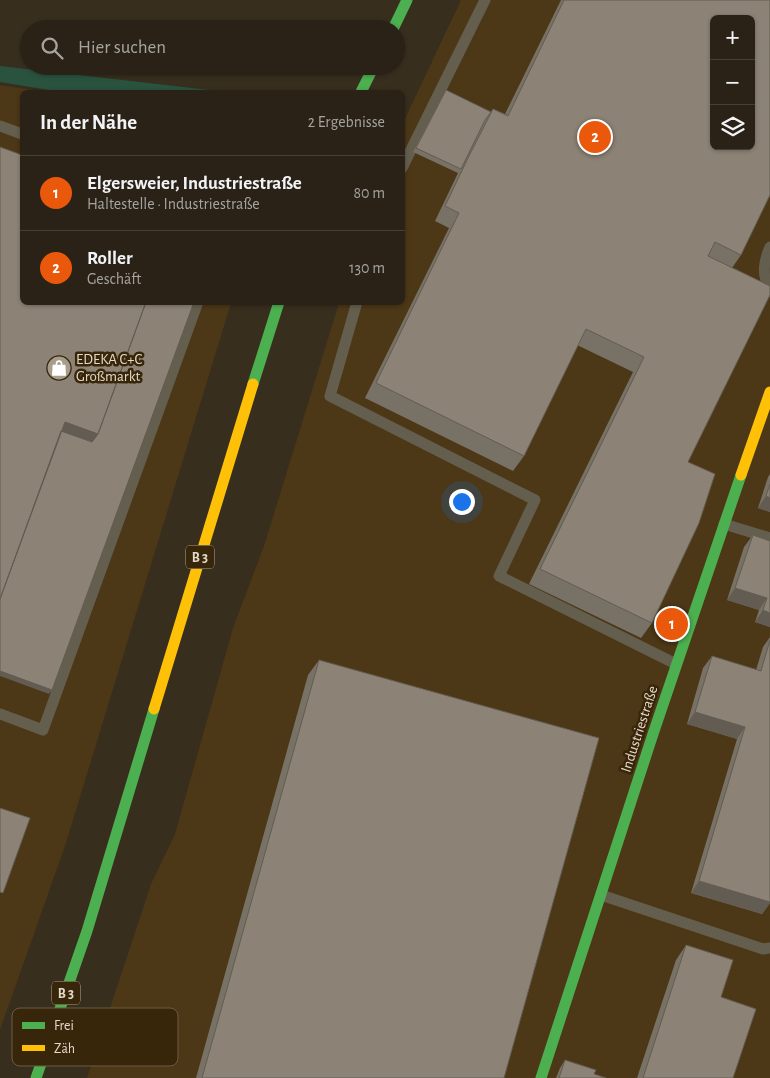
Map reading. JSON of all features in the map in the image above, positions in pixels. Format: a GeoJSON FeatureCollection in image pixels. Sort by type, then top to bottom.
{"type":"FeatureCollection","features":[{"type":"Feature","properties":{"kind":"main road"},"geometry":{"type":"LineString","coordinates":[[397,20],[407,0]]}},
{"type":"Feature","properties":{"kind":"main road"},"geometry":{"type":"LineString","coordinates":[[362,90],[370,75]]}},
{"type":"Feature","properties":{"kind":"main road","name":"B 3"},"geometry":{"type":"LineString","coordinates":[[60,1008],[87,931],[278,305]]}},
{"type":"Feature","properties":{"kind":"main road","name":"Industriestraße"},"geometry":{"type":"LineString","coordinates":[[541,1078],[723,523],[770,392]]}},
{"type":"Feature","properties":{"kind":"main road","name":"B 3"},"geometry":{"type":"LineString","coordinates":[[36,1078],[40,1066]]}},
{"type":"Feature","properties":{"kind":"lane"},"geometry":{"type":"LineString","coordinates":[[405,162],[485,0]]}},
{"type":"Feature","properties":{"kind":"lane"},"geometry":{"type":"LineString","coordinates":[[0,126],[20,133]]}},
{"type":"Feature","properties":{"kind":"lane"},"geometry":{"type":"LineString","coordinates":[[770,247],[764,260],[765,281],[770,288]]}},
{"type":"Feature","properties":{"kind":"lane"},"geometry":{"type":"LineString","coordinates":[[0,714],[43,730],[197,305]]}},
{"type":"Feature","properties":{"kind":"lane"},"geometry":{"type":"LineString","coordinates":[[356,305],[330,396],[536,500],[499,576],[676,664]]}},
{"type":"Feature","properties":{"kind":"lane"},"geometry":{"type":"LineString","coordinates":[[723,523],[770,538]]}},
{"type":"Feature","properties":{"kind":"lane"},"geometry":{"type":"LineString","coordinates":[[601,895],[763,949],[770,948]]}},
{"type":"Feature","properties":{"kind":"shaded area"},"geometry":{"type":"Polygon","coordinates":[[[461,0],[770,0],[770,1078],[87,1078],[91,1066],[178,1066],[178,1008],[110,1008],[151,884],[175,834],[233,628],[264,546],[338,305],[405,305],[405,119],[461,0]]]}},
{"type":"Feature","properties":{"kind":"shaded area"},"geometry":{"type":"Polygon","coordinates":[[[0,85],[33,90],[20,90],[20,305],[230,305],[65,846],[0,1030],[0,85]]]}},
{"type":"Feature","properties":{"kind":"green space"},"geometry":{"type":"Polygon","coordinates":[[[0,66],[20,68],[20,75],[79,75],[210,90],[49,90],[0,82],[0,66]]]}},
{"type":"Feature","properties":{"kind":"building"},"geometry":{"type":"Polygon","coordinates":[[[564,0],[770,0],[770,195],[741,255],[715,242],[708,256],[770,286],[770,295],[688,462],[715,474],[699,523],[652,623],[540,569],[644,357],[586,329],[524,456],[376,383],[459,213],[445,206],[493,109],[508,116],[564,0]]]}},
{"type":"Feature","properties":{"kind":"building"},"geometry":{"type":"Polygon","coordinates":[[[446,90],[491,112],[485,120],[461,169],[416,148],[446,90]]]}},
{"type":"Feature","properties":{"kind":"building","name":"EDEKA C+C Großmarkt"},"geometry":{"type":"Polygon","coordinates":[[[0,147],[20,154],[20,305],[145,305],[98,434],[65,422],[0,599],[0,147]]]}},
{"type":"Feature","properties":{"kind":"building"},"geometry":{"type":"Polygon","coordinates":[[[145,305],[193,305],[52,690],[0,671],[0,599],[61,431],[92,442],[98,434],[145,305]]]}},
{"type":"Feature","properties":{"kind":"building"},"geometry":{"type":"Polygon","coordinates":[[[770,484],[770,498],[766,496],[770,484]]]}},
{"type":"Feature","properties":{"kind":"building"},"geometry":{"type":"Polygon","coordinates":[[[753,535],[770,541],[770,613],[763,610],[767,598],[735,588],[753,535]]]}},
{"type":"Feature","properties":{"kind":"building"},"geometry":{"type":"Polygon","coordinates":[[[770,640],[770,902],[699,881],[745,727],[695,712],[712,656],[761,671],[770,640]]]}},
{"type":"Feature","properties":{"kind":"building"},"geometry":{"type":"Polygon","coordinates":[[[319,660],[599,738],[504,1078],[202,1078],[319,660]]]}},
{"type":"Feature","properties":{"kind":"building"},"geometry":{"type":"Polygon","coordinates":[[[0,808],[30,818],[3,893],[0,892],[0,808]]]}},
{"type":"Feature","properties":{"kind":"building"},"geometry":{"type":"Polygon","coordinates":[[[686,945],[733,960],[721,997],[756,1009],[733,1078],[643,1078],[686,945]]]}},
{"type":"Feature","properties":{"kind":"building"},"geometry":{"type":"Polygon","coordinates":[[[565,1060],[596,1070],[594,1074],[606,1078],[559,1078],[565,1060]]]}},
{"type":"Feature","properties":{"kind":"traffic: fast"},"geometry":{"type":"LineString","coordinates":[[397,20],[407,0]]}},
{"type":"Feature","properties":{"kind":"traffic: fast"},"geometry":{"type":"LineString","coordinates":[[362,90],[370,75]]}},
{"type":"Feature","properties":{"kind":"traffic: fast"},"geometry":{"type":"LineString","coordinates":[[253,384],[278,305]]}},
{"type":"Feature","properties":{"kind":"traffic: fast"},"geometry":{"type":"LineString","coordinates":[[541,1078],[653,734],[741,475]]}},
{"type":"Feature","properties":{"kind":"traffic: fast"},"geometry":{"type":"LineString","coordinates":[[60,1008],[87,931],[154,709]]}},
{"type":"Feature","properties":{"kind":"traffic: fast"},"geometry":{"type":"LineString","coordinates":[[36,1078],[40,1066]]}},
{"type":"Feature","properties":{"kind":"traffic: slow"},"geometry":{"type":"LineString","coordinates":[[154,709],[253,384]]}},
{"type":"Feature","properties":{"kind":"traffic: slow"},"geometry":{"type":"LineString","coordinates":[[741,475],[770,392]]}},
{"type":"Feature","properties":{"kind":"place","name":"Roller"},"geometry":{"type":"Point","coordinates":[595,137]}},
{"type":"Feature","properties":{"kind":"place","name":"EDEKA C+C Großmarkt"},"geometry":{"type":"Point","coordinates":[59,368]}},
{"type":"Feature","properties":{"kind":"place","name":"Elgersweier, Industriestraße"},"geometry":{"type":"Point","coordinates":[672,624]}}]}
